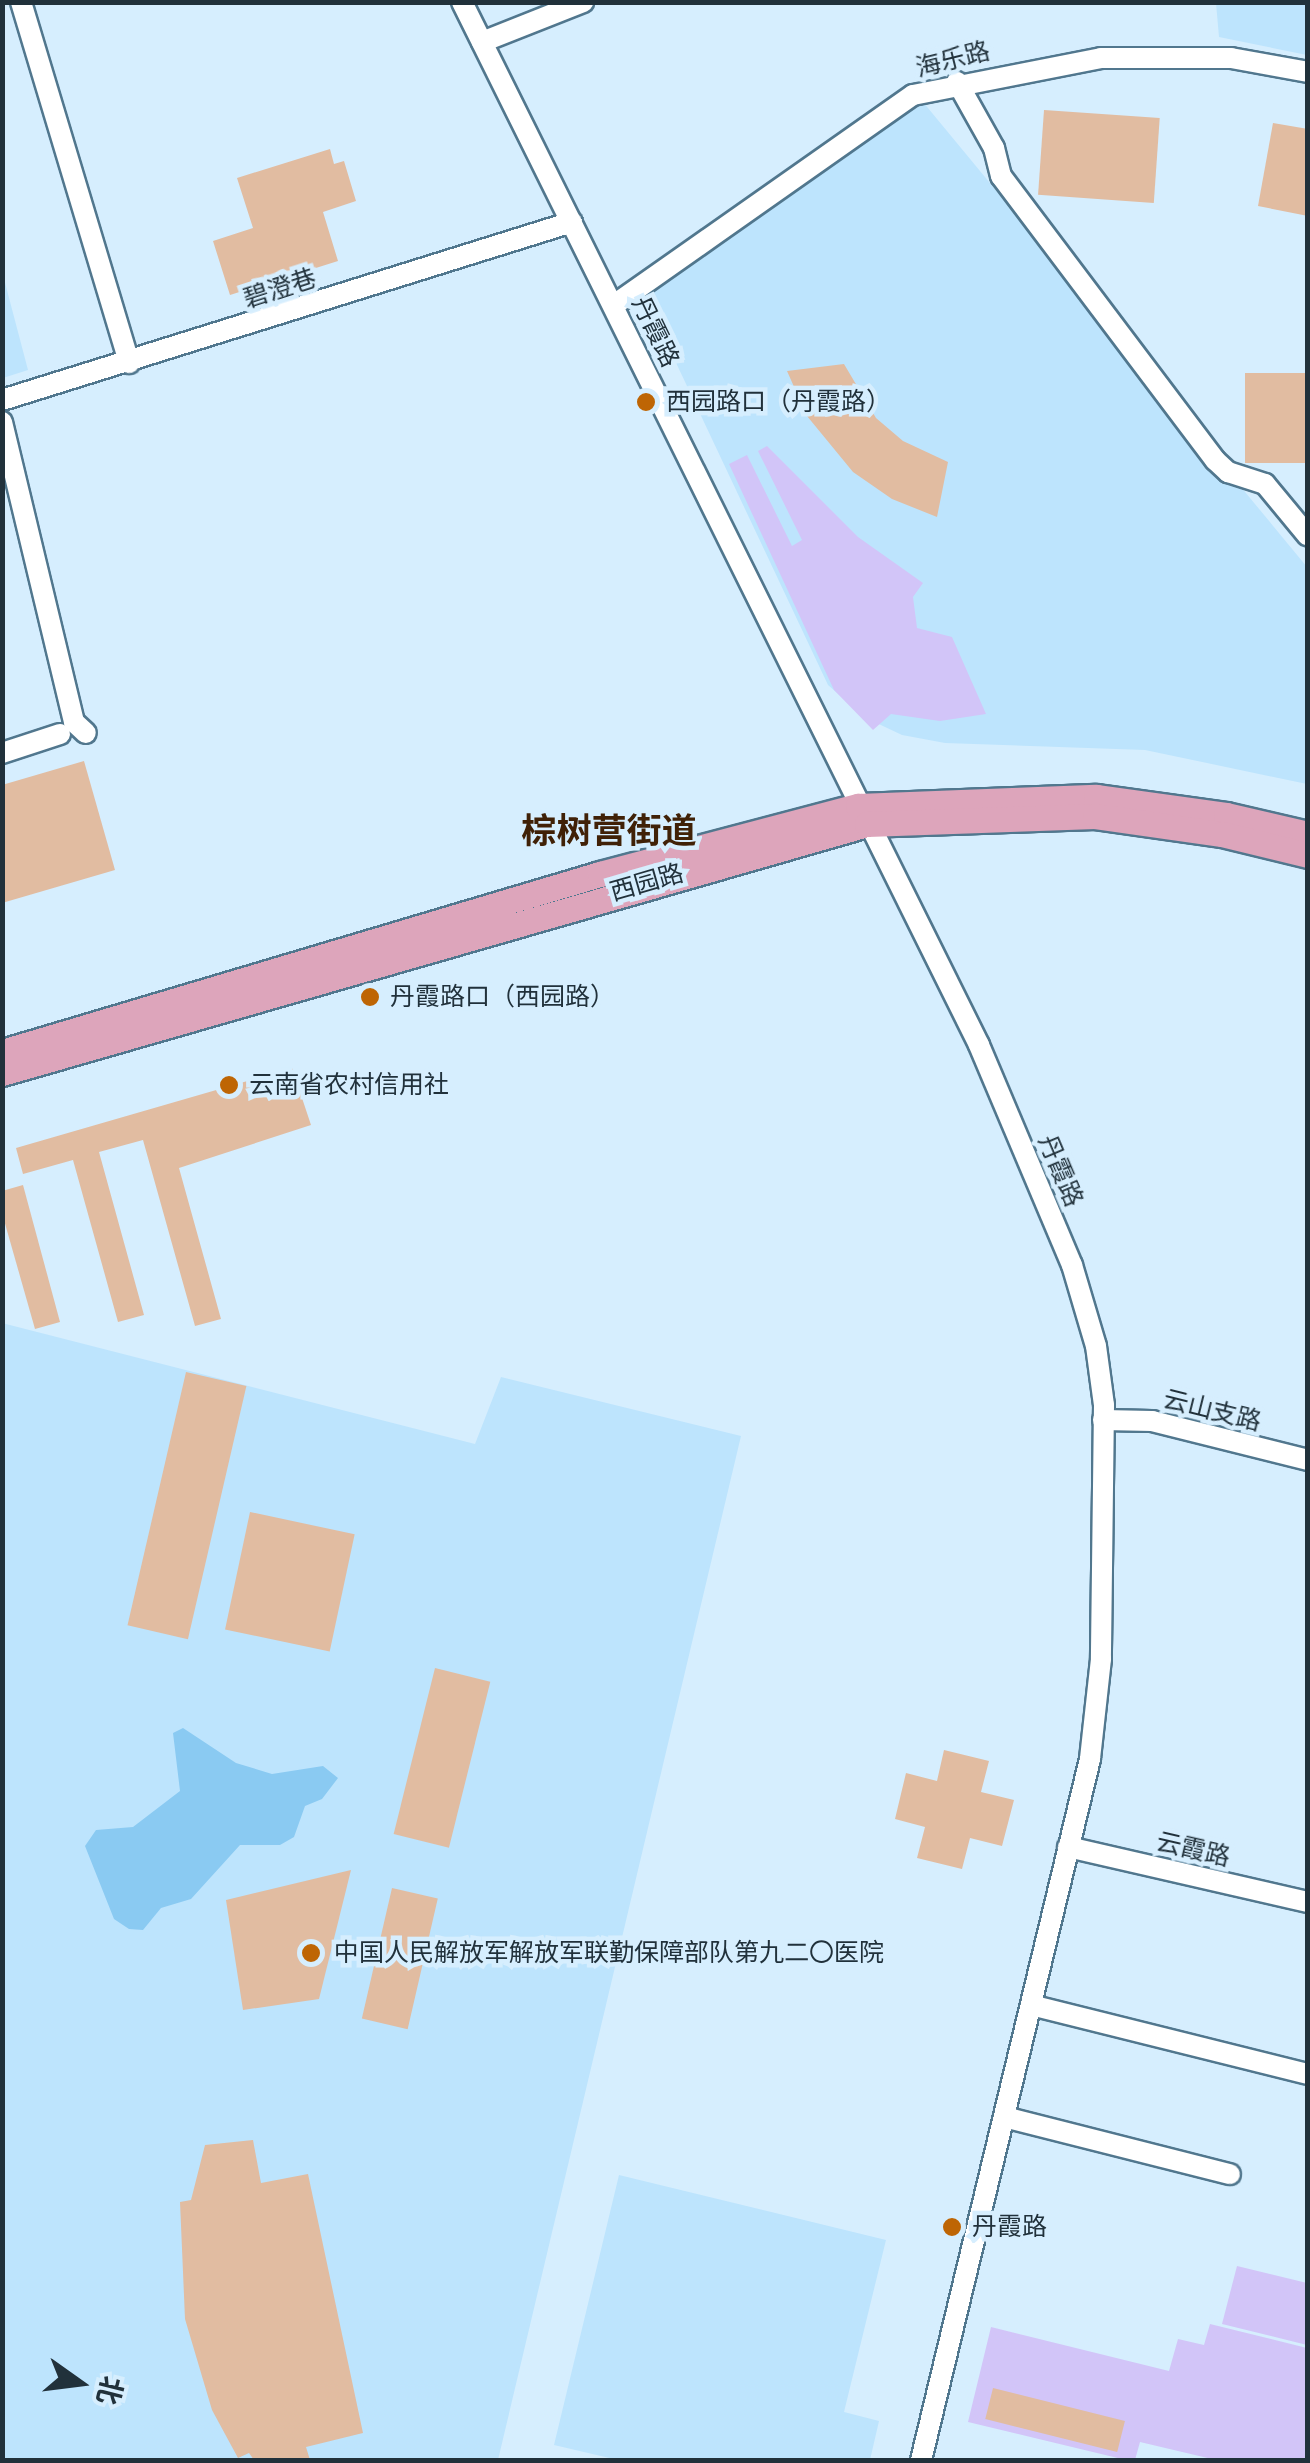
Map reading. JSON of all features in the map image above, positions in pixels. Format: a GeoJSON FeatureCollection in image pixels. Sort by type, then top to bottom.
{"type":"FeatureCollection","features":[{"type":"Feature","properties":{"kind":"main road","name":"西园路"},"geometry":{"type":"LineString","coordinates":[[2,1052],[600,874],[863,815],[1096,797],[1226,815],[1308,834]]}},
{"type":"Feature","properties":{"kind":"main road","name":"西园路"},"geometry":{"type":"LineString","coordinates":[[2,1073],[863,815],[1095,816],[1222,834],[1308,855]]}},
{"type":"Feature","properties":{"kind":"street"},"geometry":{"type":"LineString","coordinates":[[21,2],[128,363]]}},
{"type":"Feature","properties":{"kind":"street","name":"丹霞路"},"geometry":{"type":"LineString","coordinates":[[462,2],[979,1045],[1064,1247],[1096,1346],[1103,1420],[1101,1659],[1090,1759],[921,2460]]}},
{"type":"Feature","properties":{"kind":"street"},"geometry":{"type":"LineString","coordinates":[[482,42],[584,2]]}},
{"type":"Feature","properties":{"kind":"street","name":"海乐路"},"geometry":{"type":"LineString","coordinates":[[614,305],[913,95],[957,82],[1158,55],[1308,72]]}},
{"type":"Feature","properties":{"kind":"street"},"geometry":{"type":"LineString","coordinates":[[957,82],[994,148],[1001,176],[1215,460],[1228,472],[1265,484],[1308,536]]}},
{"type":"Feature","properties":{"kind":"street","name":"碧澄巷"},"geometry":{"type":"LineString","coordinates":[[2,400],[572,222]]}},
{"type":"Feature","properties":{"kind":"street"},"geometry":{"type":"LineString","coordinates":[[2,422],[74,722],[86,733]]}},
{"type":"Feature","properties":{"kind":"street"},"geometry":{"type":"LineString","coordinates":[[2,753],[60,734]]}},
{"type":"Feature","properties":{"kind":"street","name":"云山支路"},"geometry":{"type":"LineString","coordinates":[[1103,1420],[1152,1421],[1308,1460]]}},
{"type":"Feature","properties":{"kind":"street","name":"云霞路"},"geometry":{"type":"LineString","coordinates":[[1068,1847],[1308,1902]]}},
{"type":"Feature","properties":{"kind":"street"},"geometry":{"type":"LineString","coordinates":[[1030,2005],[1308,2074]]}},
{"type":"Feature","properties":{"kind":"street"},"geometry":{"type":"LineString","coordinates":[[1004,2117],[1230,2174]]}},
{"type":"Feature","properties":{"kind":"shaded area"},"geometry":{"type":"Polygon","coordinates":[[[1216,3],[1307,3],[1307,55],[1219,37],[1216,3]]]}},
{"type":"Feature","properties":{"kind":"shaded area"},"geometry":{"type":"Polygon","coordinates":[[[923,102],[1307,567],[1307,784],[1145,750],[945,743],[902,735],[866,718],[828,685],[645,297],[923,102]]]}},
{"type":"Feature","properties":{"kind":"shaded area"},"geometry":{"type":"Polygon","coordinates":[[[3,275],[28,370],[2,378],[3,275]]]}},
{"type":"Feature","properties":{"kind":"shaded area"},"geometry":{"type":"Polygon","coordinates":[[[767,446],[858,537],[923,583],[913,597],[917,628],[952,637],[986,714],[940,721],[891,714],[873,730],[834,690],[729,464],[747,455],[792,546],[802,540],[758,451],[767,446]]]}},
{"type":"Feature","properties":{"kind":"shaded area","name":"中国人民解放军解放军联勤保障部队第九二〇医院"},"geometry":{"type":"Polygon","coordinates":[[[2,1323],[475,1444],[501,1377],[741,1436],[498,2460],[3,2460],[2,1323]]]}},
{"type":"Feature","properties":{"kind":"shaded area"},"geometry":{"type":"Polygon","coordinates":[[[183,1728],[236,1763],[272,1774],[323,1766],[338,1778],[322,1799],[305,1806],[294,1837],[280,1845],[240,1845],[191,1899],[161,1908],[143,1930],[129,1929],[114,1919],[85,1846],[96,1830],[133,1827],[180,1791],[173,1733],[183,1728]]]}},
{"type":"Feature","properties":{"kind":"shaded area"},"geometry":{"type":"Polygon","coordinates":[[[619,2175],[886,2240],[844,2412],[879,2421],[870,2460],[618,2460],[554,2445],[619,2175]]]}},
{"type":"Feature","properties":{"kind":"shaded area"},"geometry":{"type":"Polygon","coordinates":[[[1237,2266],[1307,2283],[1307,2345],[1222,2324],[1237,2266]]]}},
{"type":"Feature","properties":{"kind":"shaded area"},"geometry":{"type":"Polygon","coordinates":[[[1210,2324],[1307,2348],[1307,2460],[1216,2460],[1140,2442],[1135,2460],[1126,2460],[968,2422],[991,2327],[1169,2371],[1178,2339],[1204,2345],[1210,2324]]]}},
{"type":"Feature","properties":{"kind":"building"},"geometry":{"type":"Polygon","coordinates":[[[1044,110],[1160,118],[1154,203],[1038,195],[1044,110]]]}},
{"type":"Feature","properties":{"kind":"building"},"geometry":{"type":"Polygon","coordinates":[[[1273,123],[1308,129],[1308,216],[1258,206],[1273,123]]]}},
{"type":"Feature","properties":{"kind":"building"},"geometry":{"type":"Polygon","coordinates":[[[330,149],[334,164],[344,161],[356,201],[323,212],[338,261],[230,295],[213,241],[253,228],[237,178],[330,149]]]}},
{"type":"Feature","properties":{"kind":"building"},"geometry":{"type":"Polygon","coordinates":[[[844,364],[876,418],[903,441],[948,462],[937,517],[892,499],[853,472],[807,416],[787,371],[844,364]]]}},
{"type":"Feature","properties":{"kind":"building"},"geometry":{"type":"Polygon","coordinates":[[[1245,373],[1308,373],[1308,463],[1245,463],[1245,373]]]}},
{"type":"Feature","properties":{"kind":"building"},"geometry":{"type":"Polygon","coordinates":[[[84,761],[115,870],[2,903],[2,785],[84,761]]]}},
{"type":"Feature","properties":{"kind":"building"},"geometry":{"type":"Polygon","coordinates":[[[292,1068],[311,1125],[179,1168],[221,1319],[195,1326],[143,1140],[99,1152],[144,1315],[118,1322],[73,1160],[23,1174],[16,1148],[292,1068]]]}},
{"type":"Feature","properties":{"kind":"building"},"geometry":{"type":"Polygon","coordinates":[[[23,1185],[60,1322],[35,1329],[2,1213],[2,1191],[23,1185]]]}},
{"type":"Feature","properties":{"kind":"building"},"geometry":{"type":"Polygon","coordinates":[[[186,1372],[246,1386],[188,1639],[128,1625],[186,1372]]]}},
{"type":"Feature","properties":{"kind":"building"},"geometry":{"type":"Polygon","coordinates":[[[250,1512],[355,1534],[330,1652],[225,1629],[250,1512]]]}},
{"type":"Feature","properties":{"kind":"building"},"geometry":{"type":"Polygon","coordinates":[[[435,1668],[490,1682],[449,1848],[394,1834],[435,1668]]]}},
{"type":"Feature","properties":{"kind":"building"},"geometry":{"type":"Polygon","coordinates":[[[944,1750],[989,1761],[981,1792],[1014,1800],[1002,1846],[970,1838],[962,1869],[917,1858],[925,1827],[895,1819],[906,1773],[937,1781],[944,1750]]]}},
{"type":"Feature","properties":{"kind":"building"},"geometry":{"type":"Polygon","coordinates":[[[351,1870],[319,1999],[243,2010],[226,1900],[351,1870]]]}},
{"type":"Feature","properties":{"kind":"building"},"geometry":{"type":"Polygon","coordinates":[[[392,1888],[438,1899],[408,2029],[362,2019],[392,1888]]]}},
{"type":"Feature","properties":{"kind":"building"},"geometry":{"type":"Polygon","coordinates":[[[253,2140],[261,2183],[308,2174],[363,2433],[306,2447],[310,2460],[254,2460],[249,2453],[238,2458],[212,2410],[185,2319],[180,2202],[191,2200],[205,2145],[253,2140]]]}},
{"type":"Feature","properties":{"kind":"building"},"geometry":{"type":"Polygon","coordinates":[[[993,2388],[1125,2421],[1117,2452],[985,2419],[993,2388]]]}},
{"type":"Feature","properties":{"kind":"place","name":"西园路口（丹霞路）"},"geometry":{"type":"Point","coordinates":[646,402]}},
{"type":"Feature","properties":{"kind":"place","name":"丹霞路口（西园路）"},"geometry":{"type":"Point","coordinates":[370,997]}},
{"type":"Feature","properties":{"kind":"place","name":"云南省农村信用社"},"geometry":{"type":"Point","coordinates":[229,1085]}},
{"type":"Feature","properties":{"kind":"place","name":"中国人民解放军解放军联勤保障部队第九二〇医院"},"geometry":{"type":"Point","coordinates":[311,1953]}},
{"type":"Feature","properties":{"kind":"place","name":"丹霞路"},"geometry":{"type":"Point","coordinates":[952,2227]}},
{"type":"Feature","properties":{"kind":"district","name":"棕树营街道"},"geometry":{"type":"Point","coordinates":[609,831]}}]}
